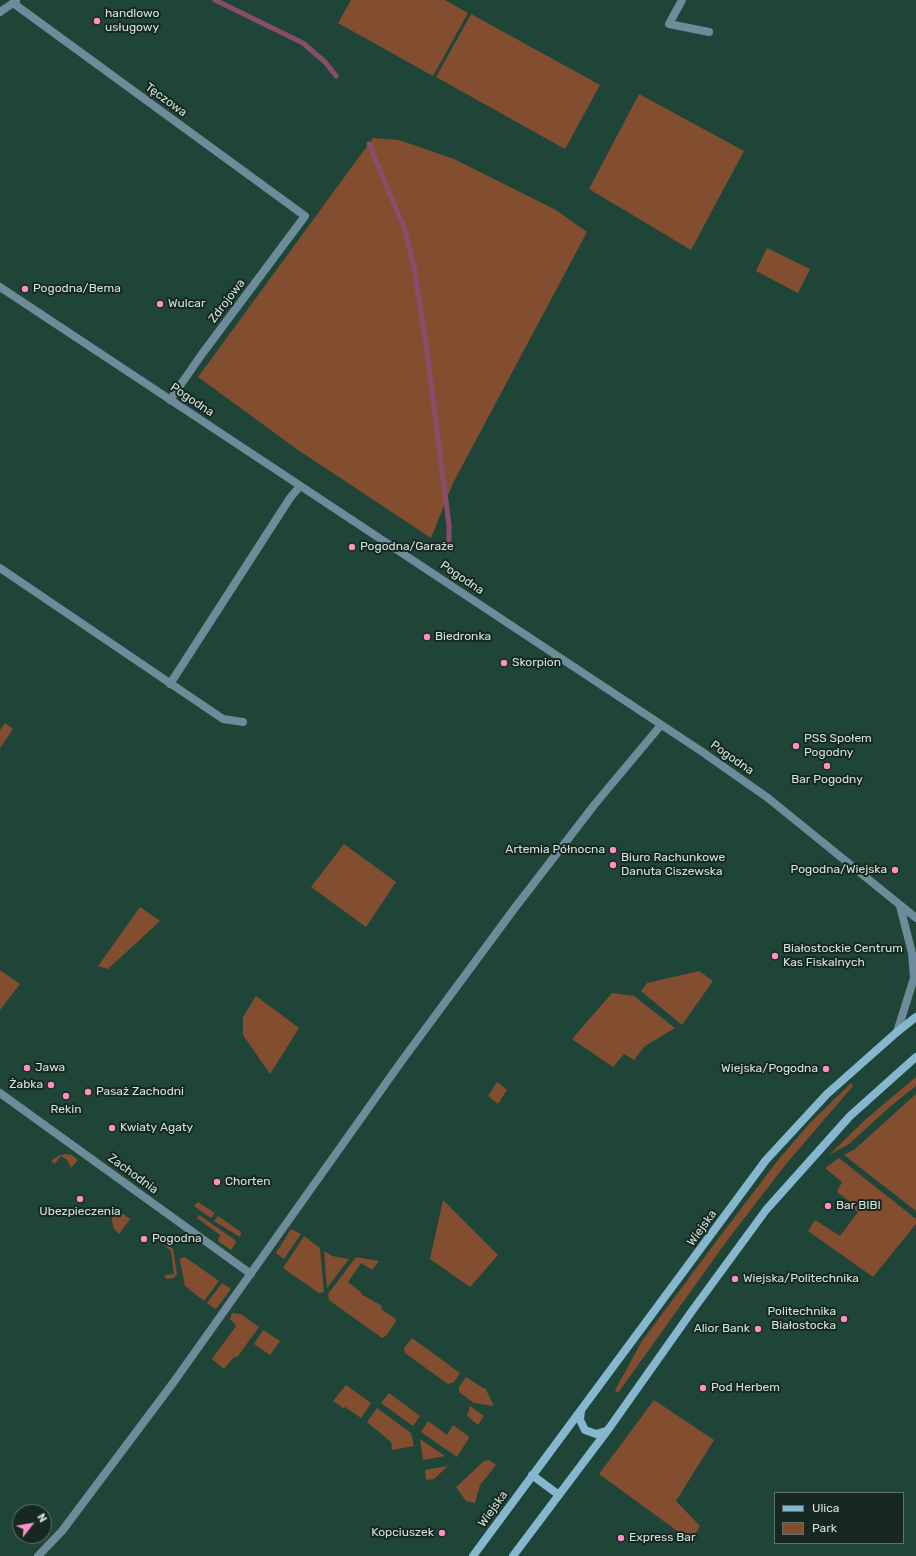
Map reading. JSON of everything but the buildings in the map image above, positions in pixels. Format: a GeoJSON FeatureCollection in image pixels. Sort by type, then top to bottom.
{"type":"FeatureCollection","features":[{"type":"Feature","properties":{"kind":"main road","name":"Wiejska"},"geometry":{"type":"LineString","coordinates":[[473,1556],[766,1160],[827,1094],[897,1032],[916,1018]]}},
{"type":"Feature","properties":{"kind":"main road"},"geometry":{"type":"LineString","coordinates":[[513,1556],[610,1427],[766,1210],[850,1116],[916,1057]]}},
{"type":"Feature","properties":{"kind":"main road"},"geometry":{"type":"LineString","coordinates":[[581,1410],[580,1420],[585,1430],[590,1433],[601,1433],[610,1427]]}},
{"type":"Feature","properties":{"kind":"main road"},"geometry":{"type":"LineString","coordinates":[[532,1475],[558,1495]]}},
{"type":"Feature","properties":{"kind":"street"},"geometry":{"type":"LineString","coordinates":[[682,0],[669,24],[709,32]]}},
{"type":"Feature","properties":{"kind":"street"},"geometry":{"type":"LineString","coordinates":[[0,12],[15,2]]}},
{"type":"Feature","properties":{"kind":"street","name":"Tęczowa"},"geometry":{"type":"LineString","coordinates":[[15,2],[305,216]]}},
{"type":"Feature","properties":{"kind":"street","name":"Zdrojowa"},"geometry":{"type":"LineString","coordinates":[[170,400],[202,354],[305,216]]}},
{"type":"Feature","properties":{"kind":"street","name":"Pogodna"},"geometry":{"type":"LineString","coordinates":[[0,288],[661,724],[768,798],[916,918]]}},
{"type":"Feature","properties":{"kind":"street"},"geometry":{"type":"LineString","coordinates":[[170,684],[290,498],[300,486]]}},
{"type":"Feature","properties":{"kind":"street"},"geometry":{"type":"LineString","coordinates":[[0,568],[223,719],[242,722]]}},
{"type":"Feature","properties":{"kind":"street"},"geometry":{"type":"LineString","coordinates":[[38,1556],[62,1531],[98,1483],[251,1274],[401,1062],[514,909],[595,804],[661,724]]}},
{"type":"Feature","properties":{"kind":"street"},"geometry":{"type":"LineString","coordinates":[[897,1032],[914,978],[909,935],[900,905]]}},
{"type":"Feature","properties":{"kind":"street","name":"Zachodnia"},"geometry":{"type":"LineString","coordinates":[[0,1093],[251,1274]]}},
{"type":"Feature","properties":{"kind":"green space"},"geometry":{"type":"Polygon","coordinates":[[[351,0],[445,0],[468,13],[433,76],[338,23],[351,0]]]}},
{"type":"Feature","properties":{"kind":"green space"},"geometry":{"type":"Polygon","coordinates":[[[471,14],[600,85],[565,149],[436,77],[471,14]]]}},
{"type":"Feature","properties":{"kind":"green space"},"geometry":{"type":"Polygon","coordinates":[[[639,94],[744,151],[691,250],[589,189],[639,94]]]}},
{"type":"Feature","properties":{"kind":"green space"},"geometry":{"type":"Polygon","coordinates":[[[373,138],[399,140],[454,159],[556,210],[587,232],[453,483],[431,538],[298,450],[198,377],[373,138]]]}},
{"type":"Feature","properties":{"kind":"green space"},"geometry":{"type":"Polygon","coordinates":[[[767,248],[810,269],[798,293],[756,271],[767,248]]]}},
{"type":"Feature","properties":{"kind":"green space"},"geometry":{"type":"Polygon","coordinates":[[[5,723],[13,729],[0,748],[0,730],[5,723]]]}},
{"type":"Feature","properties":{"kind":"green space"},"geometry":{"type":"Polygon","coordinates":[[[344,844],[396,882],[366,927],[311,887],[344,844]]]}},
{"type":"Feature","properties":{"kind":"green space"},"geometry":{"type":"Polygon","coordinates":[[[140,907],[160,921],[108,969],[98,966],[140,907]]]}},
{"type":"Feature","properties":{"kind":"green space"},"geometry":{"type":"Polygon","coordinates":[[[0,970],[20,984],[0,1010],[0,970]]]}},
{"type":"Feature","properties":{"kind":"green space"},"geometry":{"type":"Polygon","coordinates":[[[699,971],[713,981],[682,1025],[641,991],[647,983],[699,971]]]}},
{"type":"Feature","properties":{"kind":"green space"},"geometry":{"type":"Polygon","coordinates":[[[612,993],[634,996],[675,1028],[645,1046],[634,1060],[624,1054],[613,1067],[572,1039],[612,993]]]}},
{"type":"Feature","properties":{"kind":"green space"},"geometry":{"type":"Polygon","coordinates":[[[256,996],[299,1028],[270,1074],[243,1035],[243,1017],[256,996]]]}},
{"type":"Feature","properties":{"kind":"green space"},"geometry":{"type":"Polygon","coordinates":[[[916,1077],[916,1086],[892,1105],[849,1144],[829,1155],[866,1119],[916,1077]]]}},
{"type":"Feature","properties":{"kind":"green space"},"geometry":{"type":"Polygon","coordinates":[[[497,1082],[507,1090],[498,1104],[488,1096],[497,1082]]]}},
{"type":"Feature","properties":{"kind":"green space"},"geometry":{"type":"Polygon","coordinates":[[[851,1083],[853,1086],[786,1164],[726,1242],[618,1393],[615,1390],[642,1341],[715,1243],[778,1160],[810,1123],[851,1083]]]}},
{"type":"Feature","properties":{"kind":"green space"},"geometry":{"type":"Polygon","coordinates":[[[916,1094],[916,1211],[844,1155],[855,1149],[916,1094]]]}},
{"type":"Feature","properties":{"kind":"green space"},"geometry":{"type":"Polygon","coordinates":[[[60,1155],[72,1155],[78,1160],[71,1168],[67,1160],[61,1156],[55,1164],[51,1161],[60,1155]]]}},
{"type":"Feature","properties":{"kind":"green space"},"geometry":{"type":"Polygon","coordinates":[[[839,1158],[916,1219],[916,1224],[873,1277],[808,1231],[815,1220],[840,1236],[858,1212],[847,1204],[849,1201],[837,1192],[842,1182],[825,1168],[839,1158]]]}},
{"type":"Feature","properties":{"kind":"green space"},"geometry":{"type":"Polygon","coordinates":[[[443,1200],[498,1255],[470,1287],[430,1259],[443,1200]]]}},
{"type":"Feature","properties":{"kind":"green space"},"geometry":{"type":"Polygon","coordinates":[[[198,1202],[215,1213],[211,1218],[194,1206],[198,1202]]]}},
{"type":"Feature","properties":{"kind":"green space"},"geometry":{"type":"Polygon","coordinates":[[[116,1209],[130,1219],[119,1234],[114,1229],[112,1221],[112,1214],[116,1209]]]}},
{"type":"Feature","properties":{"kind":"green space"},"geometry":{"type":"Polygon","coordinates":[[[199,1215],[235,1240],[236,1243],[231,1250],[218,1241],[220,1235],[197,1218],[199,1215]]]}},
{"type":"Feature","properties":{"kind":"green space"},"geometry":{"type":"Polygon","coordinates":[[[218,1216],[241,1232],[240,1237],[214,1221],[218,1216]]]}},
{"type":"Feature","properties":{"kind":"green space"},"geometry":{"type":"Polygon","coordinates":[[[291,1229],[301,1234],[284,1259],[276,1253],[291,1229]]]}},
{"type":"Feature","properties":{"kind":"green space"},"geometry":{"type":"Polygon","coordinates":[[[304,1236],[320,1248],[324,1292],[319,1293],[283,1268],[304,1236]]]}},
{"type":"Feature","properties":{"kind":"green space"},"geometry":{"type":"Polygon","coordinates":[[[167,1244],[173,1249],[177,1274],[174,1278],[166,1279],[164,1275],[174,1274],[171,1251],[165,1246],[167,1244]]]}},
{"type":"Feature","properties":{"kind":"green space"},"geometry":{"type":"Polygon","coordinates":[[[324,1251],[332,1256],[349,1259],[327,1288],[324,1251]]]}},
{"type":"Feature","properties":{"kind":"green space"},"geometry":{"type":"Polygon","coordinates":[[[185,1257],[219,1281],[204,1301],[185,1286],[180,1261],[181,1258],[185,1257]]]}},
{"type":"Feature","properties":{"kind":"green space"},"geometry":{"type":"Polygon","coordinates":[[[356,1257],[379,1261],[372,1270],[361,1263],[348,1282],[361,1292],[361,1294],[382,1306],[381,1309],[396,1319],[387,1335],[382,1338],[329,1300],[328,1294],[356,1257]]]}},
{"type":"Feature","properties":{"kind":"green space"},"geometry":{"type":"Polygon","coordinates":[[[222,1283],[231,1289],[216,1309],[207,1303],[222,1283]]]}},
{"type":"Feature","properties":{"kind":"green space"},"geometry":{"type":"Polygon","coordinates":[[[232,1313],[241,1314],[259,1327],[238,1356],[233,1358],[224,1369],[212,1359],[236,1326],[230,1319],[232,1313]]]}},
{"type":"Feature","properties":{"kind":"green space"},"geometry":{"type":"Polygon","coordinates":[[[263,1330],[280,1341],[270,1355],[254,1344],[263,1330]]]}},
{"type":"Feature","properties":{"kind":"green space"},"geometry":{"type":"Polygon","coordinates":[[[412,1338],[460,1373],[454,1382],[448,1384],[405,1353],[404,1348],[412,1338]]]}},
{"type":"Feature","properties":{"kind":"green space"},"geometry":{"type":"Polygon","coordinates":[[[466,1377],[485,1388],[494,1406],[474,1403],[459,1392],[459,1387],[466,1377]]]}},
{"type":"Feature","properties":{"kind":"green space"},"geometry":{"type":"Polygon","coordinates":[[[346,1385],[371,1403],[361,1418],[333,1401],[346,1385]]]}},
{"type":"Feature","properties":{"kind":"green space"},"geometry":{"type":"Polygon","coordinates":[[[389,1393],[420,1416],[413,1426],[381,1403],[389,1393]]]}},
{"type":"Feature","properties":{"kind":"green space"},"geometry":{"type":"Polygon","coordinates":[[[654,1400],[714,1440],[676,1501],[700,1526],[691,1541],[599,1474],[654,1400]]]}},
{"type":"Feature","properties":{"kind":"green space"},"geometry":{"type":"Polygon","coordinates":[[[470,1406],[484,1416],[478,1425],[467,1416],[470,1406]]]}},
{"type":"Feature","properties":{"kind":"green space"},"geometry":{"type":"Polygon","coordinates":[[[377,1408],[411,1433],[414,1446],[392,1450],[391,1442],[367,1422],[377,1408]]]}},
{"type":"Feature","properties":{"kind":"green space"},"geometry":{"type":"Polygon","coordinates":[[[428,1421],[447,1435],[453,1425],[468,1436],[469,1438],[457,1457],[421,1432],[428,1421]]]}},
{"type":"Feature","properties":{"kind":"green space"},"geometry":{"type":"Polygon","coordinates":[[[420,1439],[445,1456],[423,1460],[420,1439]]]}},
{"type":"Feature","properties":{"kind":"green space"},"geometry":{"type":"Polygon","coordinates":[[[489,1460],[496,1465],[480,1485],[475,1503],[466,1501],[456,1487],[484,1461],[489,1460]]]}},
{"type":"Feature","properties":{"kind":"green space"},"geometry":{"type":"Polygon","coordinates":[[[448,1466],[434,1479],[426,1480],[425,1470],[448,1466]]]}},
{"type":"Feature","properties":{"kind":"waterway"},"geometry":{"type":"LineString","coordinates":[[215,0],[303,43],[325,62],[336,76]]}},
{"type":"Feature","properties":{"kind":"waterway"},"geometry":{"type":"LineString","coordinates":[[369,144],[405,230],[414,267],[427,351],[449,525],[449,550]]}},
{"type":"Feature","properties":{"kind":"place","name":"handlowo usługowy"},"geometry":{"type":"Point","coordinates":[97,21]}},
{"type":"Feature","properties":{"kind":"place","name":"Pogodna/Bema"},"geometry":{"type":"Point","coordinates":[25,289]}},
{"type":"Feature","properties":{"kind":"place","name":"Wulcar"},"geometry":{"type":"Point","coordinates":[160,304]}},
{"type":"Feature","properties":{"kind":"place","name":"Pogodna/Garaże"},"geometry":{"type":"Point","coordinates":[352,547]}},
{"type":"Feature","properties":{"kind":"place","name":"Biedronka"},"geometry":{"type":"Point","coordinates":[427,637]}},
{"type":"Feature","properties":{"kind":"place","name":"Skorpion"},"geometry":{"type":"Point","coordinates":[504,663]}},
{"type":"Feature","properties":{"kind":"place","name":"PSS Społem Pogodny"},"geometry":{"type":"Point","coordinates":[796,746]}},
{"type":"Feature","properties":{"kind":"place","name":"Bar Pogodny"},"geometry":{"type":"Point","coordinates":[827,766]}},
{"type":"Feature","properties":{"kind":"place","name":"Artemia Północna"},"geometry":{"type":"Point","coordinates":[613,850]}},
{"type":"Feature","properties":{"kind":"place","name":"Biuro Rachunkowe Danuta Ciszewska"},"geometry":{"type":"Point","coordinates":[613,865]}},
{"type":"Feature","properties":{"kind":"place","name":"Pogodna/Wiejska"},"geometry":{"type":"Point","coordinates":[895,870]}},
{"type":"Feature","properties":{"kind":"place","name":"Białostockie Centrum Kas Fiskalnych"},"geometry":{"type":"Point","coordinates":[775,956]}},
{"type":"Feature","properties":{"kind":"place","name":"Jawa"},"geometry":{"type":"Point","coordinates":[27,1068]}},
{"type":"Feature","properties":{"kind":"place","name":"Wiejska/Pogodna"},"geometry":{"type":"Point","coordinates":[826,1069]}},
{"type":"Feature","properties":{"kind":"place","name":"Żabka"},"geometry":{"type":"Point","coordinates":[51,1085]}},
{"type":"Feature","properties":{"kind":"place","name":"Pasaż Zachodni"},"geometry":{"type":"Point","coordinates":[88,1092]}},
{"type":"Feature","properties":{"kind":"place","name":"Rekin"},"geometry":{"type":"Point","coordinates":[66,1096]}},
{"type":"Feature","properties":{"kind":"place","name":"Kwiaty Agaty"},"geometry":{"type":"Point","coordinates":[112,1128]}},
{"type":"Feature","properties":{"kind":"place","name":"Chorten"},"geometry":{"type":"Point","coordinates":[217,1182]}},
{"type":"Feature","properties":{"kind":"place","name":"Ubezpieczenia"},"geometry":{"type":"Point","coordinates":[80,1199]}},
{"type":"Feature","properties":{"kind":"place","name":"Bar BIBI"},"geometry":{"type":"Point","coordinates":[828,1206]}},
{"type":"Feature","properties":{"kind":"place","name":"Pogodna"},"geometry":{"type":"Point","coordinates":[144,1239]}},
{"type":"Feature","properties":{"kind":"place","name":"Wiejska/Politechnika"},"geometry":{"type":"Point","coordinates":[735,1279]}},
{"type":"Feature","properties":{"kind":"place","name":"Politechnika Białostocka"},"geometry":{"type":"Point","coordinates":[844,1319]}},
{"type":"Feature","properties":{"kind":"place","name":"Alior Bank"},"geometry":{"type":"Point","coordinates":[758,1329]}},
{"type":"Feature","properties":{"kind":"place","name":"Pod Herbem"},"geometry":{"type":"Point","coordinates":[703,1388]}},
{"type":"Feature","properties":{"kind":"place","name":"Kopciuszek"},"geometry":{"type":"Point","coordinates":[442,1533]}},
{"type":"Feature","properties":{"kind":"place","name":"Express Bar"},"geometry":{"type":"Point","coordinates":[621,1538]}}]}
